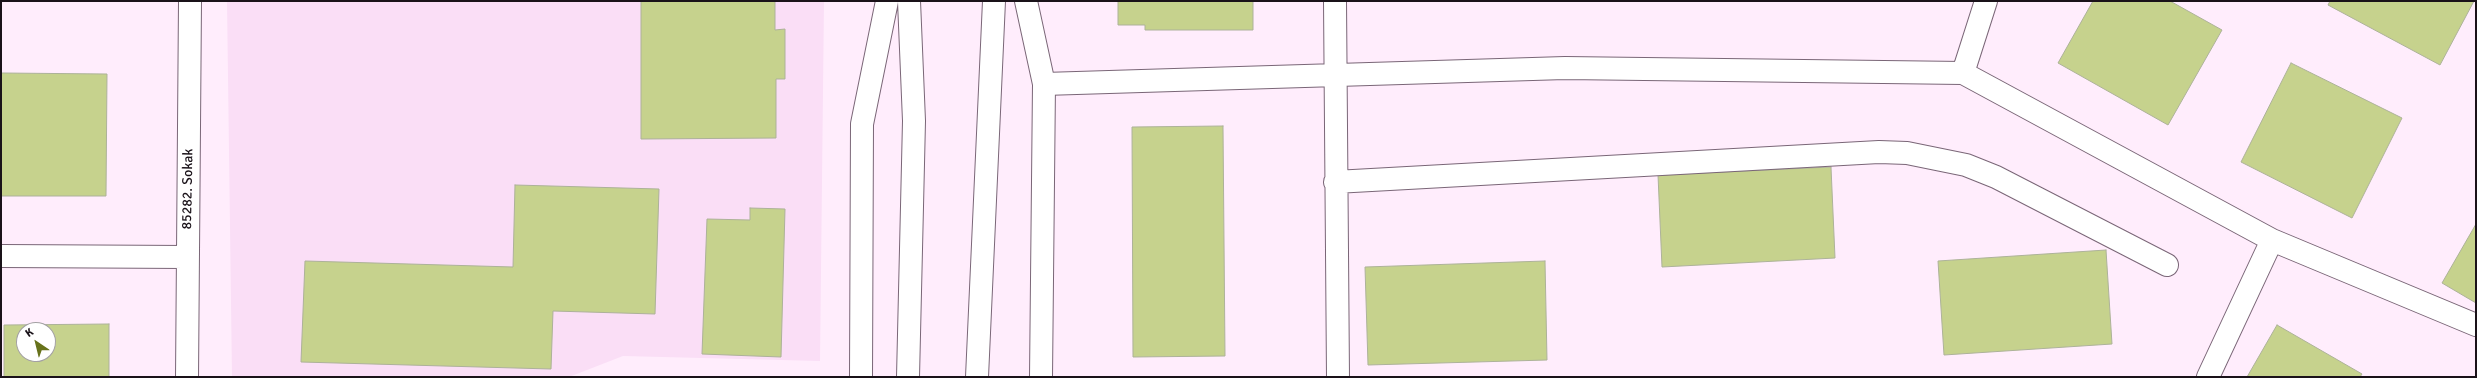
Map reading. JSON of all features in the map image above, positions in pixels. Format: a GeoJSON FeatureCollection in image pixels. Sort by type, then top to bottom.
{"type":"FeatureCollection","features":[{"type":"Feature","properties":{"kind":"street","name":"85282. Sokak"},"geometry":{"type":"LineString","coordinates":[[187,377],[190,1]]}},
{"type":"Feature","properties":{"kind":"street"},"geometry":{"type":"LineString","coordinates":[[861,377],[862,124],[887,1]]}},
{"type":"Feature","properties":{"kind":"street"},"geometry":{"type":"LineString","coordinates":[[908,377],[914,121],[909,1]]}},
{"type":"Feature","properties":{"kind":"street"},"geometry":{"type":"LineString","coordinates":[[977,377],[994,1]]}},
{"type":"Feature","properties":{"kind":"street"},"geometry":{"type":"LineString","coordinates":[[1026,1],[1044,84],[1041,377]]}},
{"type":"Feature","properties":{"kind":"street"},"geometry":{"type":"LineString","coordinates":[[1335,1],[1334,74],[1338,377]]}},
{"type":"Feature","properties":{"kind":"street"},"geometry":{"type":"LineString","coordinates":[[1963,73],[1986,1]]}},
{"type":"Feature","properties":{"kind":"street"},"geometry":{"type":"LineString","coordinates":[[1044,84],[1565,68],[1963,73],[2272,240],[2476,324]]}},
{"type":"Feature","properties":{"kind":"street"},"geometry":{"type":"LineString","coordinates":[[1335,182],[1871,153],[1907,153],[1966,165],[1996,177],[2167,265]]}},
{"type":"Feature","properties":{"kind":"street"},"geometry":{"type":"LineString","coordinates":[[2208,377],[2272,240]]}},
{"type":"Feature","properties":{"kind":"street"},"geometry":{"type":"LineString","coordinates":[[1,256],[187,257]]}},
{"type":"Feature","properties":{"kind":"shaded area"},"geometry":{"type":"Polygon","coordinates":[[[227,1],[824,1],[820,361],[623,356],[569,377],[232,377],[227,1]]]}},
{"type":"Feature","properties":{"kind":"building"},"geometry":{"type":"Polygon","coordinates":[[[641,1],[775,1],[775,30],[785,29],[785,79],[776,79],[776,138],[641,139],[641,1]]]}},
{"type":"Feature","properties":{"kind":"building"},"geometry":{"type":"Polygon","coordinates":[[[1118,1],[1253,1],[1253,30],[1145,30],[1145,25],[1118,25],[1118,1]]]}},
{"type":"Feature","properties":{"kind":"building"},"geometry":{"type":"Polygon","coordinates":[[[2093,1],[2170,1],[2222,30],[2168,125],[2058,63],[2093,1]]]}},
{"type":"Feature","properties":{"kind":"building"},"geometry":{"type":"Polygon","coordinates":[[[2330,1],[2474,1],[2440,65],[2328,5],[2330,1]]]}},
{"type":"Feature","properties":{"kind":"building"},"geometry":{"type":"Polygon","coordinates":[[[2291,63],[2402,118],[2352,218],[2241,162],[2291,63]]]}},
{"type":"Feature","properties":{"kind":"building"},"geometry":{"type":"Polygon","coordinates":[[[1,73],[107,74],[106,196],[1,196],[1,73]]]}},
{"type":"Feature","properties":{"kind":"building"},"geometry":{"type":"Polygon","coordinates":[[[1223,126],[1225,356],[1133,357],[1132,127],[1223,126]]]}},
{"type":"Feature","properties":{"kind":"building"},"geometry":{"type":"Polygon","coordinates":[[[1831,167],[1835,258],[1662,267],[1658,175],[1831,167]]]}},
{"type":"Feature","properties":{"kind":"building"},"geometry":{"type":"Polygon","coordinates":[[[515,185],[659,189],[655,314],[553,311],[551,369],[301,362],[305,261],[513,267],[515,185]]]}},
{"type":"Feature","properties":{"kind":"building"},"geometry":{"type":"Polygon","coordinates":[[[750,208],[785,209],[781,357],[702,354],[707,219],[750,220],[750,208]]]}},
{"type":"Feature","properties":{"kind":"building"},"geometry":{"type":"Polygon","coordinates":[[[2476,224],[2476,303],[2442,283],[2476,224]]]}},
{"type":"Feature","properties":{"kind":"building"},"geometry":{"type":"Polygon","coordinates":[[[2106,250],[2112,344],[1944,355],[1938,261],[2106,250]]]}},
{"type":"Feature","properties":{"kind":"building"},"geometry":{"type":"Polygon","coordinates":[[[1545,261],[1547,360],[1368,365],[1365,267],[1545,261]]]}},
{"type":"Feature","properties":{"kind":"building"},"geometry":{"type":"Polygon","coordinates":[[[109,324],[109,377],[4,377],[4,325],[16,325],[16,362],[56,362],[56,325],[109,324]]]}},
{"type":"Feature","properties":{"kind":"building"},"geometry":{"type":"Polygon","coordinates":[[[2277,325],[2362,374],[2360,377],[2247,377],[2277,325]]]}}]}
